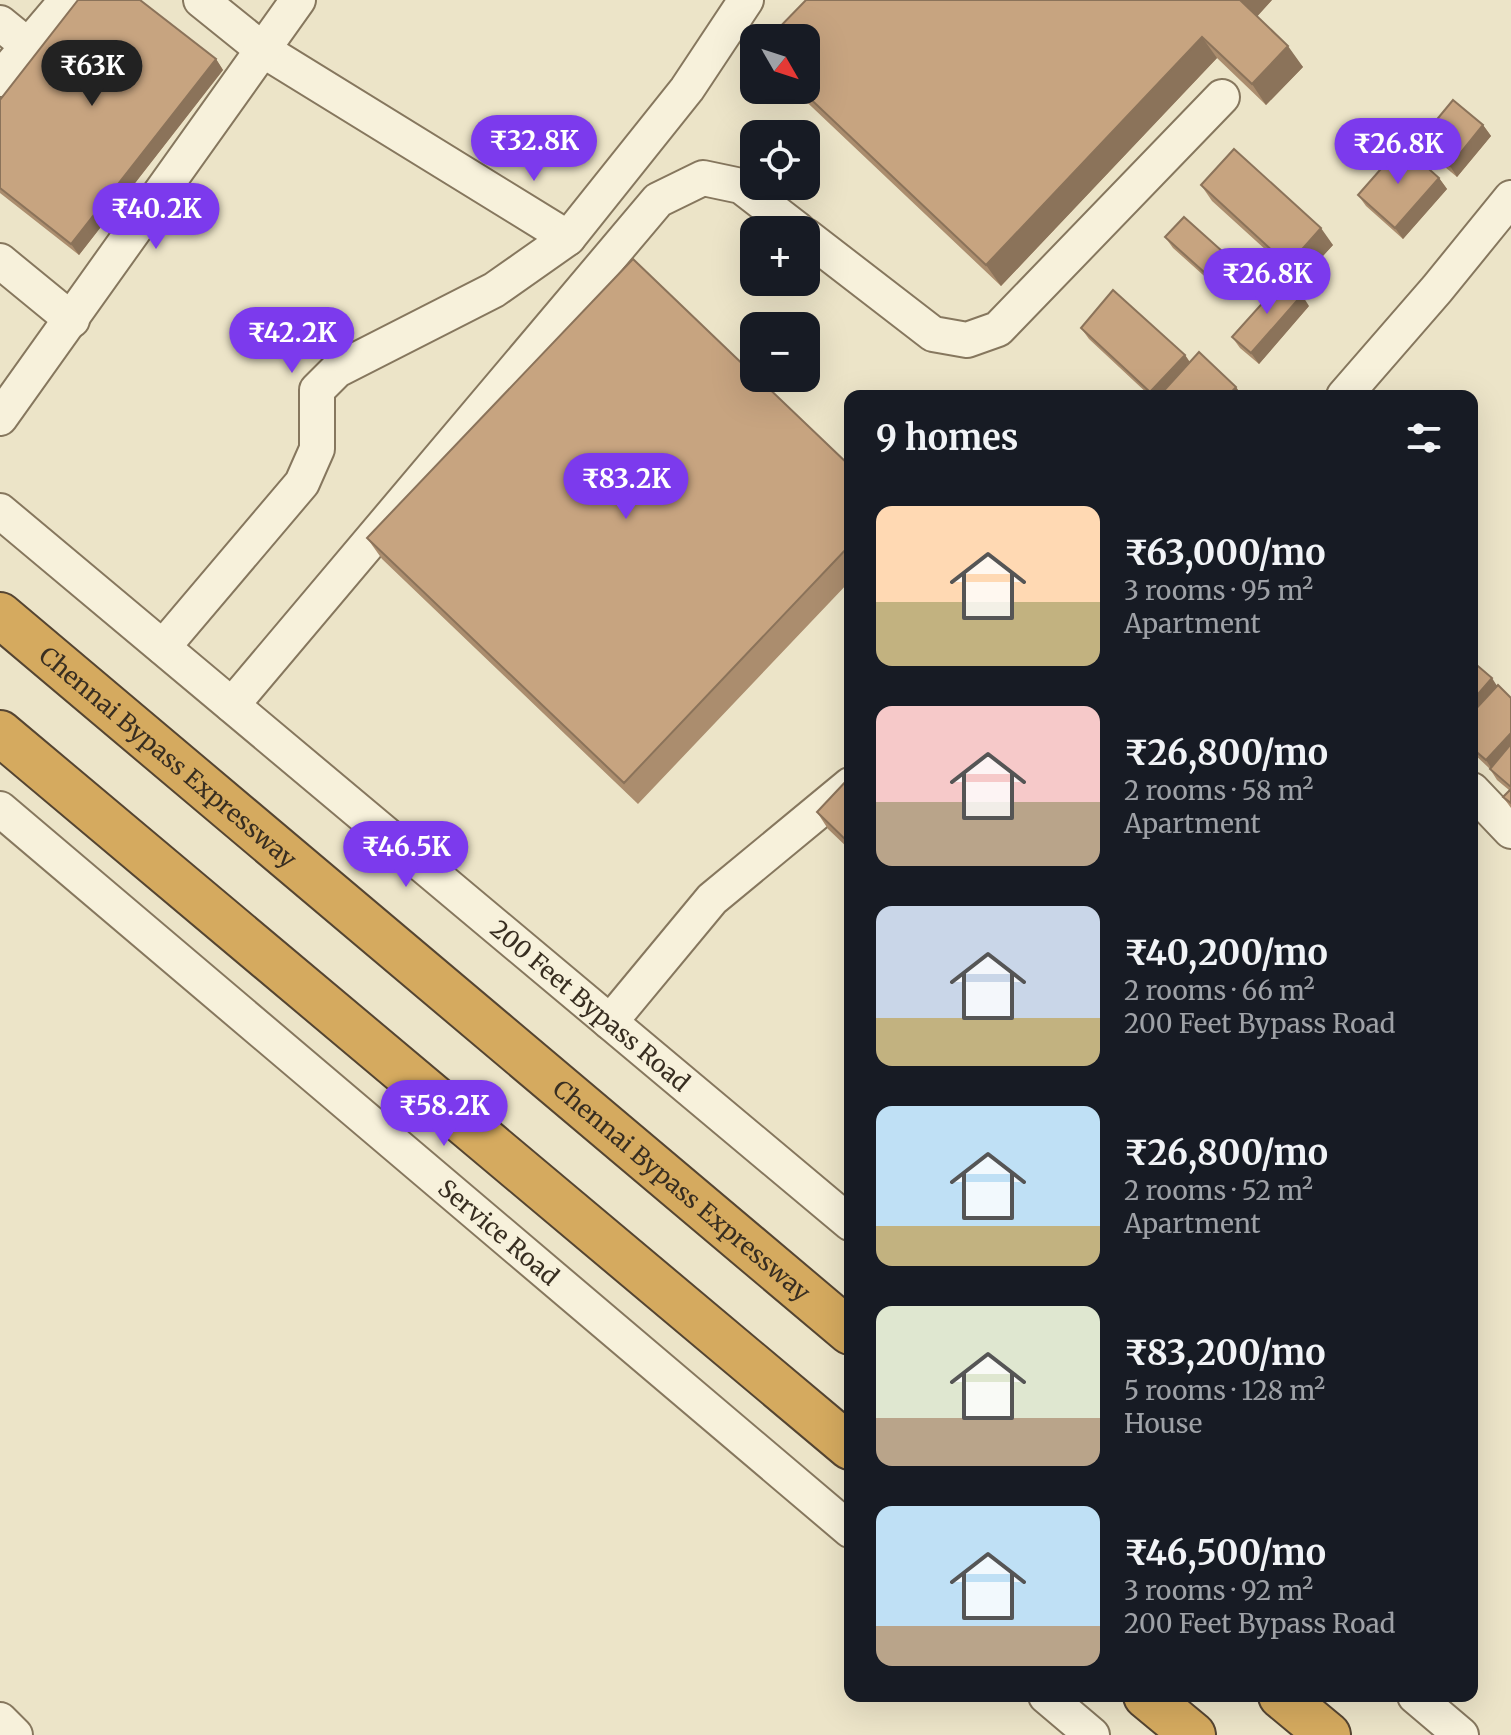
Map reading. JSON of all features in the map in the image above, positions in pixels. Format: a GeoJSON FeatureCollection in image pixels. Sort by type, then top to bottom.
{"type":"FeatureCollection","features":[{"type":"Feature","properties":{"kind":"highway","name":"Chennai Bypass Expressway"},"geometry":{"type":"LineString","coordinates":[[0,615],[844,1327]]}},
{"type":"Feature","properties":{"kind":"highway"},"geometry":{"type":"LineString","coordinates":[[0,733],[844,1442]]}},
{"type":"Feature","properties":{"kind":"highway"},"geometry":{"type":"LineString","coordinates":[[1153,1702],[1193,1735]]}},
{"type":"Feature","properties":{"kind":"highway"},"geometry":{"type":"LineString","coordinates":[[1288,1702],[1328,1735]]}},
{"type":"Feature","properties":{"kind":"street"},"geometry":{"type":"LineString","coordinates":[[0,79],[67,0]]}},
{"type":"Feature","properties":{"kind":"street"},"geometry":{"type":"LineString","coordinates":[[201,0],[263,50],[568,238]]}},
{"type":"Feature","properties":{"kind":"street"},"geometry":{"type":"LineString","coordinates":[[0,418],[298,0]]}},
{"type":"Feature","properties":{"kind":"street"},"geometry":{"type":"LineString","coordinates":[[163,647],[302,483],[317,449],[317,390],[337,370],[447,317],[494,290],[568,238],[687,89],[746,0]]}},
{"type":"Feature","properties":{"kind":"street"},"geometry":{"type":"LineString","coordinates":[[0,23],[27,45]]}},
{"type":"Feature","properties":{"kind":"street"},"geometry":{"type":"LineString","coordinates":[[820,247],[933,334],[967,340],[998,329],[1222,97]]}},
{"type":"Feature","properties":{"kind":"street"},"geometry":{"type":"LineString","coordinates":[[232,705],[658,200],[703,178],[741,186],[780,216]]}},
{"type":"Feature","properties":{"kind":"street"},"geometry":{"type":"LineString","coordinates":[[1349,390],[1511,198]]}},
{"type":"Feature","properties":{"kind":"street"},"geometry":{"type":"LineString","coordinates":[[0,261],[72,320]]}},
{"type":"Feature","properties":{"kind":"street","name":"200 Feet Bypass Road"},"geometry":{"type":"LineString","coordinates":[[0,511],[844,1218]]}},
{"type":"Feature","properties":{"kind":"street"},"geometry":{"type":"LineString","coordinates":[[610,1022],[712,899],[844,790]]}},
{"type":"Feature","properties":{"kind":"street"},"geometry":{"type":"LineString","coordinates":[[1478,796],[1511,831]]}},
{"type":"Feature","properties":{"kind":"street","name":"Service Road"},"geometry":{"type":"LineString","coordinates":[[0,809],[844,1525]]}},
{"type":"Feature","properties":{"kind":"street"},"geometry":{"type":"LineString","coordinates":[[1053,1702],[1092,1735]]}},
{"type":"Feature","properties":{"kind":"street"},"geometry":{"type":"LineString","coordinates":[[1422,1702],[1461,1735]]}},
{"type":"Feature","properties":{"kind":"street"},"geometry":{"type":"LineString","coordinates":[[0,1720],[15,1735]]}},
{"type":"Feature","properties":{"kind":"building"},"geometry":{"type":"Polygon","coordinates":[[[78,0],[140,0],[216,59],[71,244],[0,188],[0,100],[78,0]]]}},
{"type":"Feature","properties":{"kind":"building"},"geometry":{"type":"Polygon","coordinates":[[[806,0],[1240,0],[1288,46],[1252,84],[1202,37],[986,265],[816,104],[820,104],[820,24],[783,24],[806,0]]]}},
{"type":"Feature","properties":{"kind":"building"},"geometry":{"type":"Polygon","coordinates":[[[1453,100],[1483,125],[1450,166],[1419,141],[1453,100]]]}},
{"type":"Feature","properties":{"kind":"building"},"geometry":{"type":"Polygon","coordinates":[[[1402,145],[1439,178],[1395,228],[1358,195],[1402,145]]]}},
{"type":"Feature","properties":{"kind":"building"},"geometry":{"type":"Polygon","coordinates":[[[1234,149],[1321,228],[1288,265],[1201,185],[1234,149]]]}},
{"type":"Feature","properties":{"kind":"building"},"geometry":{"type":"Polygon","coordinates":[[[1184,217],[1242,269],[1223,289],[1165,237],[1184,217]]]}},
{"type":"Feature","properties":{"kind":"building"},"geometry":{"type":"Polygon","coordinates":[[[633,259],[740,362],[740,392],[773,392],[844,460],[844,551],[624,783],[367,538],[633,259]]]}},
{"type":"Feature","properties":{"kind":"building"},"geometry":{"type":"Polygon","coordinates":[[[1284,279],[1302,295],[1251,353],[1232,337],[1284,279]]]}},
{"type":"Feature","properties":{"kind":"building"},"geometry":{"type":"Polygon","coordinates":[[[1113,290],[1185,355],[1152,390],[1148,390],[1081,328],[1113,290]]]}},
{"type":"Feature","properties":{"kind":"building"},"geometry":{"type":"Polygon","coordinates":[[[1199,352],[1236,387],[1233,390],[1164,390],[1199,352]]]}},
{"type":"Feature","properties":{"kind":"building"},"geometry":{"type":"Polygon","coordinates":[[[1478,666],[1492,678],[1478,694],[1478,666]]]}},
{"type":"Feature","properties":{"kind":"building"},"geometry":{"type":"Polygon","coordinates":[[[1498,685],[1511,698],[1511,733],[1486,760],[1478,753],[1478,707],[1498,685]]]}},
{"type":"Feature","properties":{"kind":"building"},"geometry":{"type":"Polygon","coordinates":[[[1511,744],[1511,787],[1490,769],[1511,744]]]}},
{"type":"Feature","properties":{"kind":"building"},"geometry":{"type":"Polygon","coordinates":[[[844,783],[844,838],[817,812],[844,783]]]}},
{"type":"Feature","properties":{"kind":"building"},"geometry":{"type":"Polygon","coordinates":[[[1511,789],[1511,803],[1503,797],[1511,789]]]}}]}
